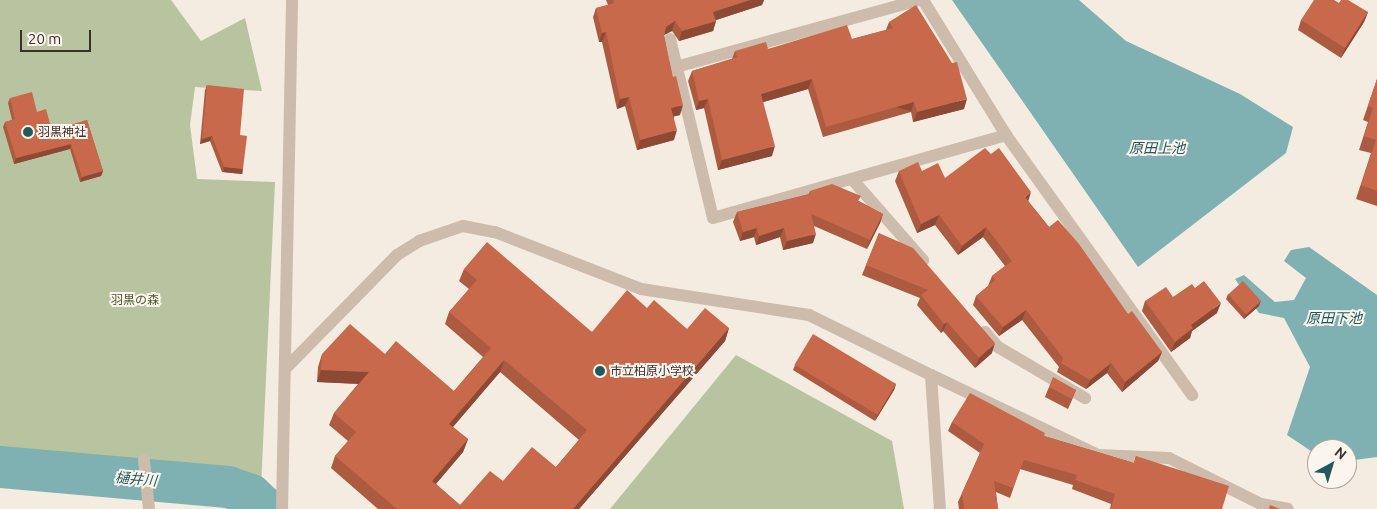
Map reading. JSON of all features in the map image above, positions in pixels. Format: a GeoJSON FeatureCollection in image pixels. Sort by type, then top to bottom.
{"type":"FeatureCollection","features":[{"type":"Feature","properties":{"kind":"street"},"geometry":{"type":"LineString","coordinates":[[282,509],[287,367],[292,0]]}},
{"type":"Feature","properties":{"kind":"street"},"geometry":{"type":"LineString","coordinates":[[676,67],[921,0],[1006,135],[1192,395]]}},
{"type":"Feature","properties":{"kind":"street"},"geometry":{"type":"LineString","coordinates":[[670,39],[713,218],[1006,135]]}},
{"type":"Feature","properties":{"kind":"street"},"geometry":{"type":"LineString","coordinates":[[852,179],[935,274]]}},
{"type":"Feature","properties":{"kind":"street"},"geometry":{"type":"LineString","coordinates":[[287,367],[397,255],[419,241],[463,226],[528,242],[641,289],[809,315],[1098,455],[1169,458],[1260,506],[1288,509]]}},
{"type":"Feature","properties":{"kind":"street"},"geometry":{"type":"LineString","coordinates":[[973,318],[998,348],[1086,398]]}},
{"type":"Feature","properties":{"kind":"street"},"geometry":{"type":"LineString","coordinates":[[931,375],[940,509]]}},
{"type":"Feature","properties":{"kind":"street"},"geometry":{"type":"LineString","coordinates":[[144,460],[149,505]]}},
{"type":"Feature","properties":{"kind":"green space","name":"羽黒の森"},"geometry":{"type":"Polygon","coordinates":[[[0,0],[171,0],[201,41],[245,18],[262,91],[195,87],[190,125],[197,179],[275,182],[261,488],[229,472],[70,463],[0,453],[0,0]]]}},
{"type":"Feature","properties":{"kind":"green space"},"geometry":{"type":"Polygon","coordinates":[[[736,355],[892,441],[904,509],[610,509],[736,355]]]}},
{"type":"Feature","properties":{"kind":"water","name":"原田上池"},"geometry":{"type":"Polygon","coordinates":[[[952,0],[1079,0],[1126,41],[1240,94],[1293,127],[1286,153],[1138,267],[952,0]]]}},
{"type":"Feature","properties":{"kind":"water","name":"原田下池"},"geometry":{"type":"Polygon","coordinates":[[[1309,247],[1377,295],[1377,457],[1357,460],[1357,439],[1307,439],[1307,448],[1287,435],[1310,367],[1284,318],[1259,313],[1235,279],[1244,275],[1275,302],[1294,300],[1306,278],[1284,261],[1291,250],[1309,247]]]}},
{"type":"Feature","properties":{"kind":"building"},"geometry":{"type":"Polygon","coordinates":[[[613,0],[750,0],[713,12],[716,21],[682,31],[675,21],[666,27],[664,37],[673,77],[676,76],[683,105],[671,108],[677,130],[640,140],[629,97],[620,99],[606,32],[602,33],[596,8],[614,3],[613,0]]]}},
{"type":"Feature","properties":{"kind":"building"},"geometry":{"type":"Polygon","coordinates":[[[1314,0],[1334,0],[1339,3],[1341,0],[1348,0],[1368,12],[1345,48],[1301,20],[1314,0]]]}},
{"type":"Feature","properties":{"kind":"building"},"geometry":{"type":"Polygon","coordinates":[[[916,5],[952,63],[957,62],[967,99],[917,112],[914,102],[826,127],[812,79],[761,94],[775,146],[722,160],[708,99],[699,101],[692,71],[737,57],[735,51],[766,42],[768,49],[847,25],[852,39],[893,28],[889,22],[916,5]]]}},
{"type":"Feature","properties":{"kind":"building"},"geometry":{"type":"Polygon","coordinates":[[[1377,79],[1377,191],[1361,185],[1376,140],[1364,136],[1373,108],[1368,106],[1377,79]]]}},
{"type":"Feature","properties":{"kind":"building"},"geometry":{"type":"Polygon","coordinates":[[[207,85],[244,89],[240,135],[247,136],[243,169],[224,167],[212,136],[202,139],[207,85]]]}},
{"type":"Feature","properties":{"kind":"building"},"geometry":{"type":"Polygon","coordinates":[[[32,92],[37,112],[46,109],[52,131],[87,120],[103,171],[82,177],[71,144],[16,158],[5,122],[15,119],[10,98],[32,92]]]}},
{"type":"Feature","properties":{"kind":"building"},"geometry":{"type":"Polygon","coordinates":[[[985,148],[991,154],[999,148],[1031,192],[1025,197],[1049,227],[1058,220],[1079,244],[1128,314],[1132,311],[1162,352],[1125,382],[1111,363],[1090,380],[1061,363],[1063,358],[1026,310],[1003,327],[976,296],[995,280],[992,276],[1012,261],[986,227],[962,246],[939,215],[921,224],[899,171],[918,162],[922,171],[938,163],[945,178],[985,148]]]}},
{"type":"Feature","properties":{"kind":"building"},"geometry":{"type":"Polygon","coordinates":[[[832,184],[861,196],[858,201],[883,214],[870,240],[811,214],[816,234],[787,241],[784,228],[759,236],[757,228],[743,232],[737,212],[811,194],[810,191],[832,184]]]}},
{"type":"Feature","properties":{"kind":"building"},"geometry":{"type":"Polygon","coordinates":[[[879,233],[913,248],[995,343],[979,358],[947,322],[944,324],[921,295],[928,290],[866,265],[879,233]]]}},
{"type":"Feature","properties":{"kind":"building"},"geometry":{"type":"Polygon","coordinates":[[[487,242],[592,332],[627,290],[647,308],[654,300],[687,329],[705,308],[729,328],[573,509],[397,509],[335,456],[356,432],[334,413],[369,372],[321,370],[322,354],[350,324],[385,354],[396,341],[454,391],[491,348],[449,312],[477,280],[464,269],[487,242]],[[504,360],[449,424],[468,439],[432,481],[460,505],[490,471],[503,481],[532,447],[556,467],[587,430],[504,360]]]}},
{"type":"Feature","properties":{"kind":"building"},"geometry":{"type":"Polygon","coordinates":[[[1204,281],[1221,303],[1191,325],[1193,328],[1175,342],[1145,301],[1166,287],[1173,297],[1192,284],[1195,288],[1204,281]]]}},
{"type":"Feature","properties":{"kind":"building"},"geometry":{"type":"Polygon","coordinates":[[[1243,281],[1261,301],[1246,314],[1228,294],[1243,281]]]}},
{"type":"Feature","properties":{"kind":"building"},"geometry":{"type":"Polygon","coordinates":[[[813,334],[896,384],[878,415],[794,365],[813,334]]]}},
{"type":"Feature","properties":{"kind":"building"},"geometry":{"type":"Polygon","coordinates":[[[1053,377],[1076,390],[1072,399],[1049,387],[1053,377]]]}},
{"type":"Feature","properties":{"kind":"building"},"geometry":{"type":"Polygon","coordinates":[[[970,393],[1045,433],[1044,436],[1134,463],[1136,456],[1229,486],[1222,509],[1111,509],[1115,494],[1075,480],[1077,475],[1024,460],[1013,488],[994,481],[998,509],[964,509],[962,493],[984,444],[952,422],[970,393]]]}},
{"type":"Feature","properties":{"kind":"building"},"geometry":{"type":"Polygon","coordinates":[[[1270,505],[1280,509],[1269,509],[1270,505]]]}},
{"type":"Feature","properties":{"kind":"waterway","name":"樋井川"},"geometry":{"type":"LineString","coordinates":[[0,467],[228,487],[251,495],[266,509]]}},
{"type":"Feature","properties":{"kind":"place","name":"羽黒神社"},"geometry":{"type":"Point","coordinates":[28,132]}},
{"type":"Feature","properties":{"kind":"place","name":"市立柏原小学校"},"geometry":{"type":"Point","coordinates":[600,371]}}]}
